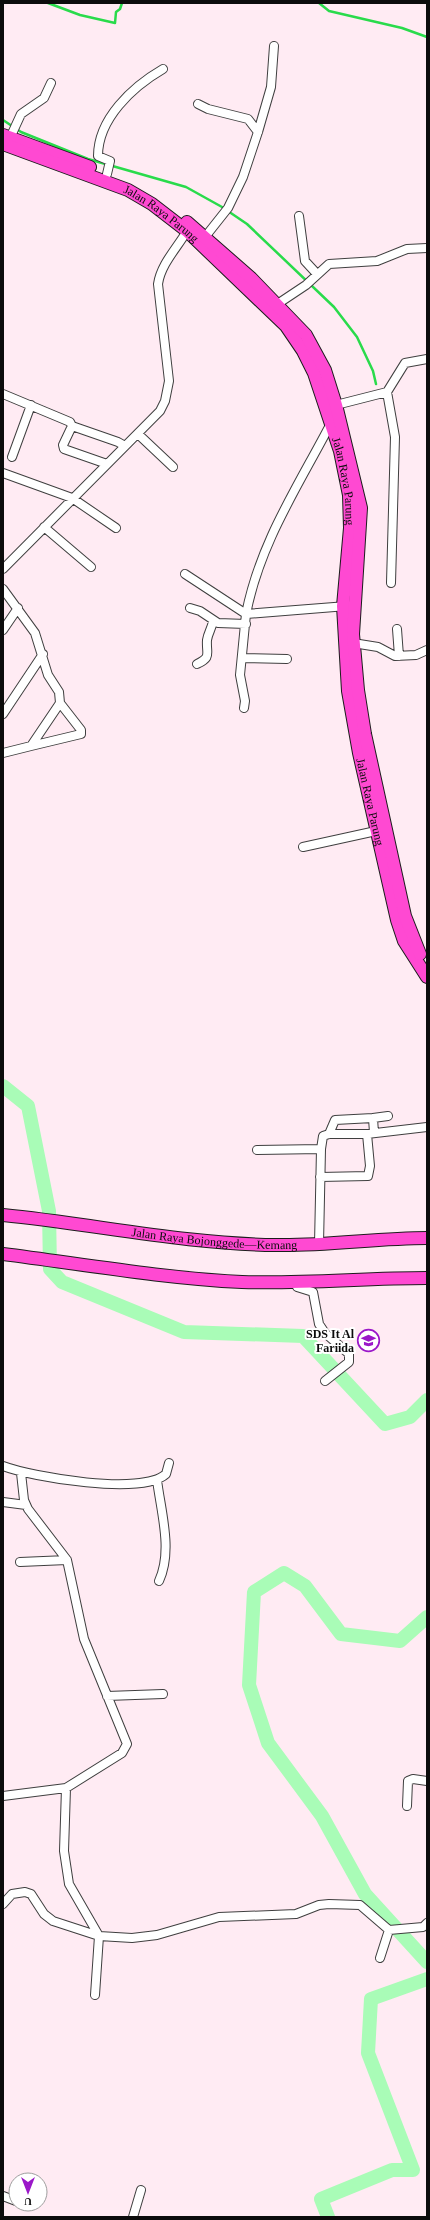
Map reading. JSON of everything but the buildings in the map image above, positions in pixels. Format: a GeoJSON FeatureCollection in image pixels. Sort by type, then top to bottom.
{"type":"FeatureCollection","features":[{"type":"Feature","properties":{"kind":"highway","name":"Jalan Raya Parung"},"geometry":{"type":"LineString","coordinates":[[9,134],[108,168],[155,197],[205,236],[273,307],[313,346],[325,370],[336,405],[361,508],[361,527],[343,632],[353,722],[397,920],[404,941],[427,977]]}},
{"type":"Feature","properties":{"kind":"highway","name":"Jalan Raya Parung"},"geometry":{"type":"LineString","coordinates":[[9,134],[128,190],[152,204],[187,231],[273,307],[303,351],[314,373],[330,425],[340,451],[350,512],[348,606],[365,734],[403,909],[412,937],[427,963]]}},
{"type":"Feature","properties":{"kind":"highway","name":"Jalan Raya Bojonggede—Kemang"},"geometry":{"type":"LineString","coordinates":[[3,1215],[210,1242],[276,1245],[319,1244],[393,1238],[427,1238]]}},
{"type":"Feature","properties":{"kind":"highway"},"geometry":{"type":"LineString","coordinates":[[3,1254],[69,1262],[94,1268],[207,1279],[273,1282],[427,1278]]}},
{"type":"Feature","properties":{"kind":"street"},"geometry":{"type":"LineString","coordinates":[[205,236],[227,209],[243,177],[258,132],[270,87],[274,46]]}},
{"type":"Feature","properties":{"kind":"street"},"geometry":{"type":"LineString","coordinates":[[108,168],[98,156],[102,130],[132,91],[162,69]]}},
{"type":"Feature","properties":{"kind":"street"},"geometry":{"type":"LineString","coordinates":[[9,134],[24,111],[44,98],[51,83]]}},
{"type":"Feature","properties":{"kind":"street"},"geometry":{"type":"LineString","coordinates":[[198,104],[208,109],[248,119],[258,132]]}},
{"type":"Feature","properties":{"kind":"street"},"geometry":{"type":"LineString","coordinates":[[299,216],[304,261],[317,274]]}},
{"type":"Feature","properties":{"kind":"street"},"geometry":{"type":"LineString","coordinates":[[3,568],[160,411],[168,390],[168,363],[158,284],[162,267],[187,231]]}},
{"type":"Feature","properties":{"kind":"street"},"geometry":{"type":"LineString","coordinates":[[273,307],[308,283],[329,264],[377,261],[407,249],[427,248]]}},
{"type":"Feature","properties":{"kind":"street"},"geometry":{"type":"LineString","coordinates":[[390,583],[395,437],[387,392],[405,363],[427,358]]}},
{"type":"Feature","properties":{"kind":"street"},"geometry":{"type":"LineString","coordinates":[[336,405],[387,392]]}},
{"type":"Feature","properties":{"kind":"street"},"geometry":{"type":"LineString","coordinates":[[3,394],[70,422],[72,426],[118,442],[125,446]]}},
{"type":"Feature","properties":{"kind":"street"},"geometry":{"type":"LineString","coordinates":[[12,457],[31,405]]}},
{"type":"Feature","properties":{"kind":"street"},"geometry":{"type":"LineString","coordinates":[[244,708],[245,701],[240,675],[246,614],[252,585],[263,554],[330,425]]}},
{"type":"Feature","properties":{"kind":"street"},"geometry":{"type":"LineString","coordinates":[[72,426],[63,449],[107,464]]}},
{"type":"Feature","properties":{"kind":"street"},"geometry":{"type":"LineString","coordinates":[[138,434],[173,467]]}},
{"type":"Feature","properties":{"kind":"street"},"geometry":{"type":"LineString","coordinates":[[3,473],[72,498],[116,528]]}},
{"type":"Feature","properties":{"kind":"street"},"geometry":{"type":"LineString","coordinates":[[44,527],[91,567]]}},
{"type":"Feature","properties":{"kind":"street"},"geometry":{"type":"LineString","coordinates":[[185,574],[246,614],[348,606]]}},
{"type":"Feature","properties":{"kind":"street"},"geometry":{"type":"LineString","coordinates":[[3,589],[35,632],[43,654],[48,675],[59,692],[60,703],[81,730],[81,734],[3,753]]}},
{"type":"Feature","properties":{"kind":"street"},"geometry":{"type":"LineString","coordinates":[[3,630],[18,608]]}},
{"type":"Feature","properties":{"kind":"street"},"geometry":{"type":"LineString","coordinates":[[190,608],[204,614],[213,621],[246,624]]}},
{"type":"Feature","properties":{"kind":"street"},"geometry":{"type":"LineString","coordinates":[[196,664],[205,660],[208,654],[207,640],[213,621]]}},
{"type":"Feature","properties":{"kind":"street"},"geometry":{"type":"LineString","coordinates":[[397,629],[397,656]]}},
{"type":"Feature","properties":{"kind":"street"},"geometry":{"type":"LineString","coordinates":[[354,643],[378,647],[397,656],[416,655],[427,650]]}},
{"type":"Feature","properties":{"kind":"street"},"geometry":{"type":"LineString","coordinates":[[3,714],[43,654]]}},
{"type":"Feature","properties":{"kind":"street"},"geometry":{"type":"LineString","coordinates":[[242,658],[287,659]]}},
{"type":"Feature","properties":{"kind":"street"},"geometry":{"type":"LineString","coordinates":[[31,746],[60,703]]}},
{"type":"Feature","properties":{"kind":"street"},"geometry":{"type":"LineString","coordinates":[[303,847],[376,831]]}},
{"type":"Feature","properties":{"kind":"street"},"geometry":{"type":"LineString","coordinates":[[329,1134],[335,1120],[388,1116]]}},
{"type":"Feature","properties":{"kind":"street"},"geometry":{"type":"LineString","coordinates":[[320,1177],[368,1176],[370,1166],[370,1133],[374,1118]]}},
{"type":"Feature","properties":{"kind":"street"},"geometry":{"type":"LineString","coordinates":[[319,1244],[321,1148],[323,1136],[329,1134],[370,1133],[427,1127]]}},
{"type":"Feature","properties":{"kind":"street"},"geometry":{"type":"LineString","coordinates":[[257,1150],[321,1148]]}},
{"type":"Feature","properties":{"kind":"street"},"geometry":{"type":"LineString","coordinates":[[295,1281],[297,1287],[313,1292],[319,1324],[325,1333],[349,1354],[349,1362],[325,1381]]}},
{"type":"Feature","properties":{"kind":"street"},"geometry":{"type":"LineString","coordinates":[[3,1466],[21,1473],[85,1483],[144,1482],[157,1480],[168,1472],[169,1463]]}},
{"type":"Feature","properties":{"kind":"street"},"geometry":{"type":"LineString","coordinates":[[3,1796],[66,1788],[94,1772],[122,1753],[126,1747],[126,1740],[84,1639],[67,1560],[26,1505],[21,1473]]}},
{"type":"Feature","properties":{"kind":"street"},"geometry":{"type":"LineString","coordinates":[[157,1480],[166,1557],[164,1570],[159,1581]]}},
{"type":"Feature","properties":{"kind":"street"},"geometry":{"type":"LineString","coordinates":[[3,1502],[26,1505]]}},
{"type":"Feature","properties":{"kind":"street"},"geometry":{"type":"LineString","coordinates":[[20,1562],[67,1560]]}},
{"type":"Feature","properties":{"kind":"street"},"geometry":{"type":"LineString","coordinates":[[108,1696],[162,1694]]}},
{"type":"Feature","properties":{"kind":"street"},"geometry":{"type":"LineString","coordinates":[[407,1806],[408,1781],[413,1779],[427,1781]]}},
{"type":"Feature","properties":{"kind":"street"},"geometry":{"type":"LineString","coordinates":[[66,1788],[64,1851],[69,1884],[99,1936],[95,1995]]}},
{"type":"Feature","properties":{"kind":"street"},"geometry":{"type":"LineString","coordinates":[[3,1904],[12,1894],[26,1892],[34,1898],[49,1919],[99,1936],[143,1937],[220,1917],[296,1914],[320,1905],[329,1904],[360,1905],[392,1930],[425,1925]]}},
{"type":"Feature","properties":{"kind":"street"},"geometry":{"type":"LineString","coordinates":[[380,1958],[392,1930]]}},
{"type":"Feature","properties":{"kind":"street"},"geometry":{"type":"LineString","coordinates":[[133,2217],[141,2190]]}},
{"type":"Feature","properties":{"kind":"waterway"},"geometry":{"type":"LineString","coordinates":[[48,3],[80,15],[115,23],[116,12],[120,9],[122,3]]}},
{"type":"Feature","properties":{"kind":"waterway"},"geometry":{"type":"LineString","coordinates":[[319,3],[329,11],[402,28],[427,37]]}},
{"type":"Feature","properties":{"kind":"waterway"},"geometry":{"type":"LineString","coordinates":[[3,120],[21,132],[88,159],[186,187],[222,207],[247,224],[334,307],[357,337],[373,371],[376,384]]}},
{"type":"Feature","properties":{"kind":"waterway"},"geometry":{"type":"LineString","coordinates":[[3,1086],[28,1106],[49,1211],[50,1269],[62,1282],[184,1332],[303,1336],[385,1424],[410,1417],[427,1400]]}},
{"type":"Feature","properties":{"kind":"waterway"},"geometry":{"type":"LineString","coordinates":[[427,1617],[400,1641],[341,1634],[305,1586],[284,1573],[254,1592],[249,1685],[268,1743],[322,1816],[365,1894],[427,1962]]}},
{"type":"Feature","properties":{"kind":"waterway"},"geometry":{"type":"LineString","coordinates":[[328,2217],[321,2199],[392,2170],[413,2170],[368,2053],[371,1999],[427,1979]]}},
{"type":"Feature","properties":{"kind":"place","name":"SDS It Al Fariida"},"geometry":{"type":"Point","coordinates":[369,1341]}}]}
